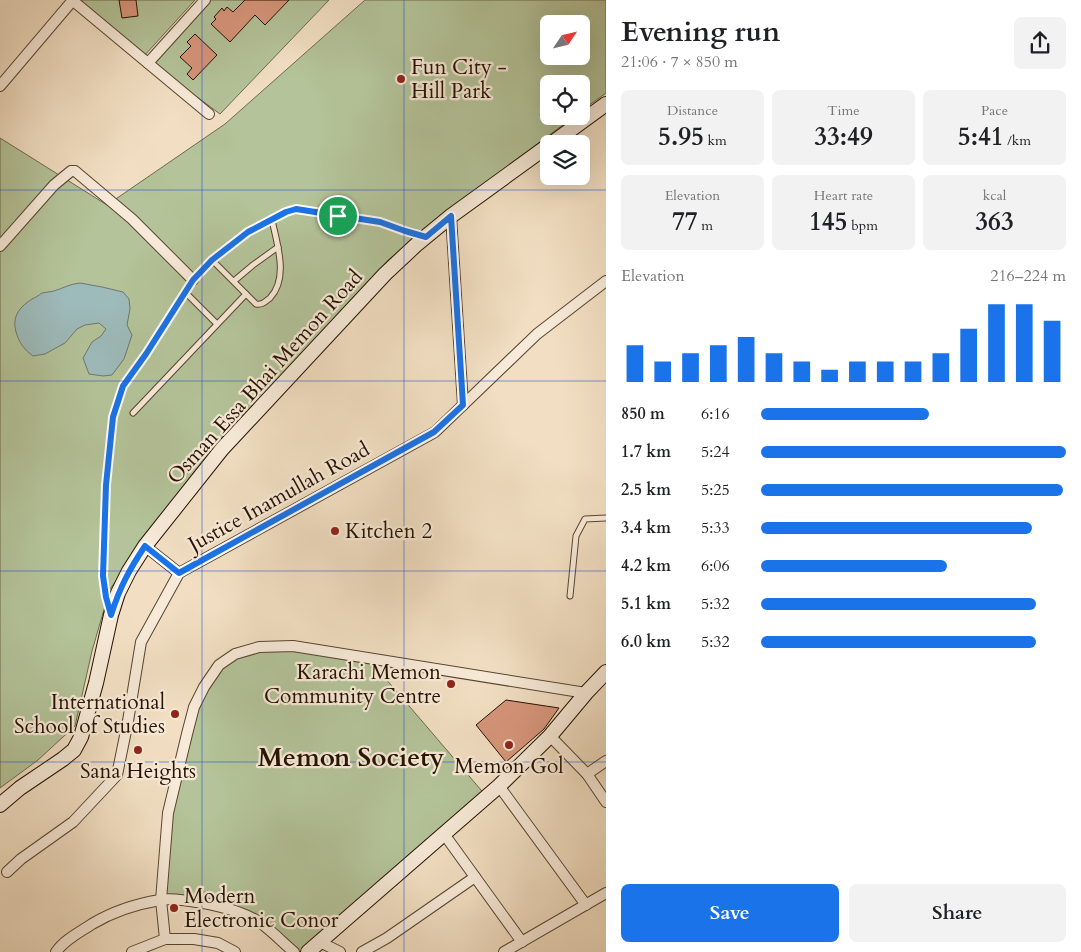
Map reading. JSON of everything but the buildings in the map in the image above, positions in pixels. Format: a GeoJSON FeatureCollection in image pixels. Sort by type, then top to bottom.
{"type":"FeatureCollection","features":[{"type":"Feature","properties":{"kind":"street"},"geometry":{"type":"LineString","coordinates":[[0,86],[72,0],[209,114]]}},
{"type":"Feature","properties":{"kind":"street"},"geometry":{"type":"LineString","coordinates":[[148,63],[205,0]]}},
{"type":"Feature","properties":{"kind":"street","name":"Osman Essa Bhai Memon Road"},"geometry":{"type":"LineString","coordinates":[[564,135],[606,104]]}},
{"type":"Feature","properties":{"kind":"street","name":"Osman Essa Bhai Memon Road"},"geometry":{"type":"LineString","coordinates":[[0,805],[20,788],[64,759],[74,750],[81,737],[118,593],[145,546],[222,449],[385,274],[451,216],[540,152]]}},
{"type":"Feature","properties":{"kind":"street"},"geometry":{"type":"LineString","coordinates":[[0,246],[54,184],[71,171],[75,172],[132,220],[193,280]]}},
{"type":"Feature","properties":{"kind":"street"},"geometry":{"type":"LineString","coordinates":[[451,216],[463,405]]}},
{"type":"Feature","properties":{"kind":"street","name":"Justice Inamullah Road"},"geometry":{"type":"LineString","coordinates":[[7,872],[21,859],[73,822],[117,775],[128,722],[140,642],[179,573],[434,432],[537,334],[606,281]]}},
{"type":"Feature","properties":{"kind":"street"},"geometry":{"type":"LineString","coordinates":[[145,546],[179,573]]}},
{"type":"Feature","properties":{"kind":"street"},"geometry":{"type":"LineString","coordinates":[[165,939],[161,900],[168,813],[187,734],[194,707],[204,688],[219,666],[235,654],[260,646],[293,646],[586,693]]}},
{"type":"Feature","properties":{"kind":"street"},"geometry":{"type":"LineString","coordinates":[[308,952],[498,786],[550,736],[606,672]]}},
{"type":"Feature","properties":{"kind":"street"},"geometry":{"type":"LineString","coordinates":[[550,736],[587,774],[606,802]]}},
{"type":"Feature","properties":{"kind":"street"},"geometry":{"type":"LineString","coordinates":[[587,774],[606,761]]}},
{"type":"Feature","properties":{"kind":"street"},"geometry":{"type":"LineString","coordinates":[[498,786],[586,905]]}},
{"type":"Feature","properties":{"kind":"street"},"geometry":{"type":"LineString","coordinates":[[444,834],[522,942]]}},
{"type":"Feature","properties":{"kind":"street"},"geometry":{"type":"LineString","coordinates":[[362,952],[387,938],[475,877]]}},
{"type":"Feature","properties":{"kind":"street"},"geometry":{"type":"LineString","coordinates":[[504,952],[606,893]]}},
{"type":"Feature","properties":{"kind":"street"},"geometry":{"type":"LineString","coordinates":[[56,952],[72,937],[99,920],[116,912],[161,900],[211,904],[234,910],[257,921],[294,952]]}},
{"type":"Feature","properties":{"kind":"street"},"geometry":{"type":"LineString","coordinates":[[132,952],[165,939],[194,939],[218,943],[235,952]]}},
{"type":"Feature","properties":{"kind":"street"},"geometry":{"type":"LineString","coordinates":[[320,942],[340,952]]}},
{"type":"Feature","properties":{"kind":"lane"},"geometry":{"type":"LineString","coordinates":[[111,615],[103,576],[106,485],[113,417],[123,386],[146,354],[193,280],[212,260],[248,232],[286,212],[296,209],[380,222],[426,237]]}},
{"type":"Feature","properties":{"kind":"lane"},"geometry":{"type":"LineString","coordinates":[[212,260],[256,304],[261,305],[272,296],[279,279],[278,247],[272,220]]}},
{"type":"Feature","properties":{"kind":"lane"},"geometry":{"type":"LineString","coordinates":[[234,281],[278,247]]}},
{"type":"Feature","properties":{"kind":"lane"},"geometry":{"type":"LineString","coordinates":[[185,292],[217,324]]}},
{"type":"Feature","properties":{"kind":"lane"},"geometry":{"type":"LineString","coordinates":[[132,413],[246,294]]}},
{"type":"Feature","properties":{"kind":"lane"},"geometry":{"type":"LineString","coordinates":[[570,596],[576,536],[585,518],[606,518]]}},
{"type":"Feature","properties":{"kind":"green space"},"geometry":{"type":"Polygon","coordinates":[[[78,0],[195,0],[144,56],[78,0]]]}},
{"type":"Feature","properties":{"kind":"green space"},"geometry":{"type":"Polygon","coordinates":[[[210,0],[329,0],[220,114],[154,65],[154,61],[210,0]]]}},
{"type":"Feature","properties":{"kind":"green space"},"geometry":{"type":"Polygon","coordinates":[[[365,0],[606,0],[606,93],[590,105],[590,75],[540,75],[540,125],[563,125],[549,135],[540,135],[540,142],[471,193],[388,260],[185,488],[110,589],[92,651],[75,726],[38,760],[0,788],[0,138],[107,205],[225,124],[365,0]]]}},
{"type":"Feature","properties":{"kind":"green space"},"geometry":{"type":"Polygon","coordinates":[[[259,647],[368,658],[487,797],[308,952],[292,952],[234,910],[161,900],[168,813],[187,734],[219,665],[259,647]]]}},
{"type":"Feature","properties":{"kind":"water"},"geometry":{"type":"Polygon","coordinates":[[[80,283],[123,292],[129,299],[130,309],[127,325],[132,335],[124,359],[112,375],[89,374],[83,358],[92,342],[101,336],[106,329],[99,323],[85,325],[77,329],[65,343],[45,354],[33,356],[23,347],[17,335],[15,319],[27,302],[42,293],[80,283]]]}},
{"type":"Feature","properties":{"kind":"place","name":"Fun City - Hill Park"},"geometry":{"type":"Point","coordinates":[401,79]}},
{"type":"Feature","properties":{"kind":"place","name":"Kitchen 2"},"geometry":{"type":"Point","coordinates":[335,531]}},
{"type":"Feature","properties":{"kind":"place","name":"Karachi Memon Community Centre"},"geometry":{"type":"Point","coordinates":[451,684]}},
{"type":"Feature","properties":{"kind":"place","name":"International School of Studies"},"geometry":{"type":"Point","coordinates":[175,714]}},
{"type":"Feature","properties":{"kind":"place","name":"Memon Gol"},"geometry":{"type":"Point","coordinates":[509,745]}},
{"type":"Feature","properties":{"kind":"place","name":"Sana Heights"},"geometry":{"type":"Point","coordinates":[138,750]}},
{"type":"Feature","properties":{"kind":"place","name":"Modern Electronic Conor"},"geometry":{"type":"Point","coordinates":[174,908]}},
{"type":"Feature","properties":{"kind":"district","name":"Memon Society"},"geometry":{"type":"Point","coordinates":[351,757]}},
{"type":"Feature","properties":{"kind":"route"},"geometry":{"type":"LineString","coordinates":[[296,209],[338,216],[380,222],[426,237],[451,216],[463,405],[434,432],[179,573],[145,546],[118,593],[111,615],[103,576],[106,485],[113,417],[123,386],[146,354],[193,280],[212,260],[248,232],[286,212],[296,209]]}}]}
